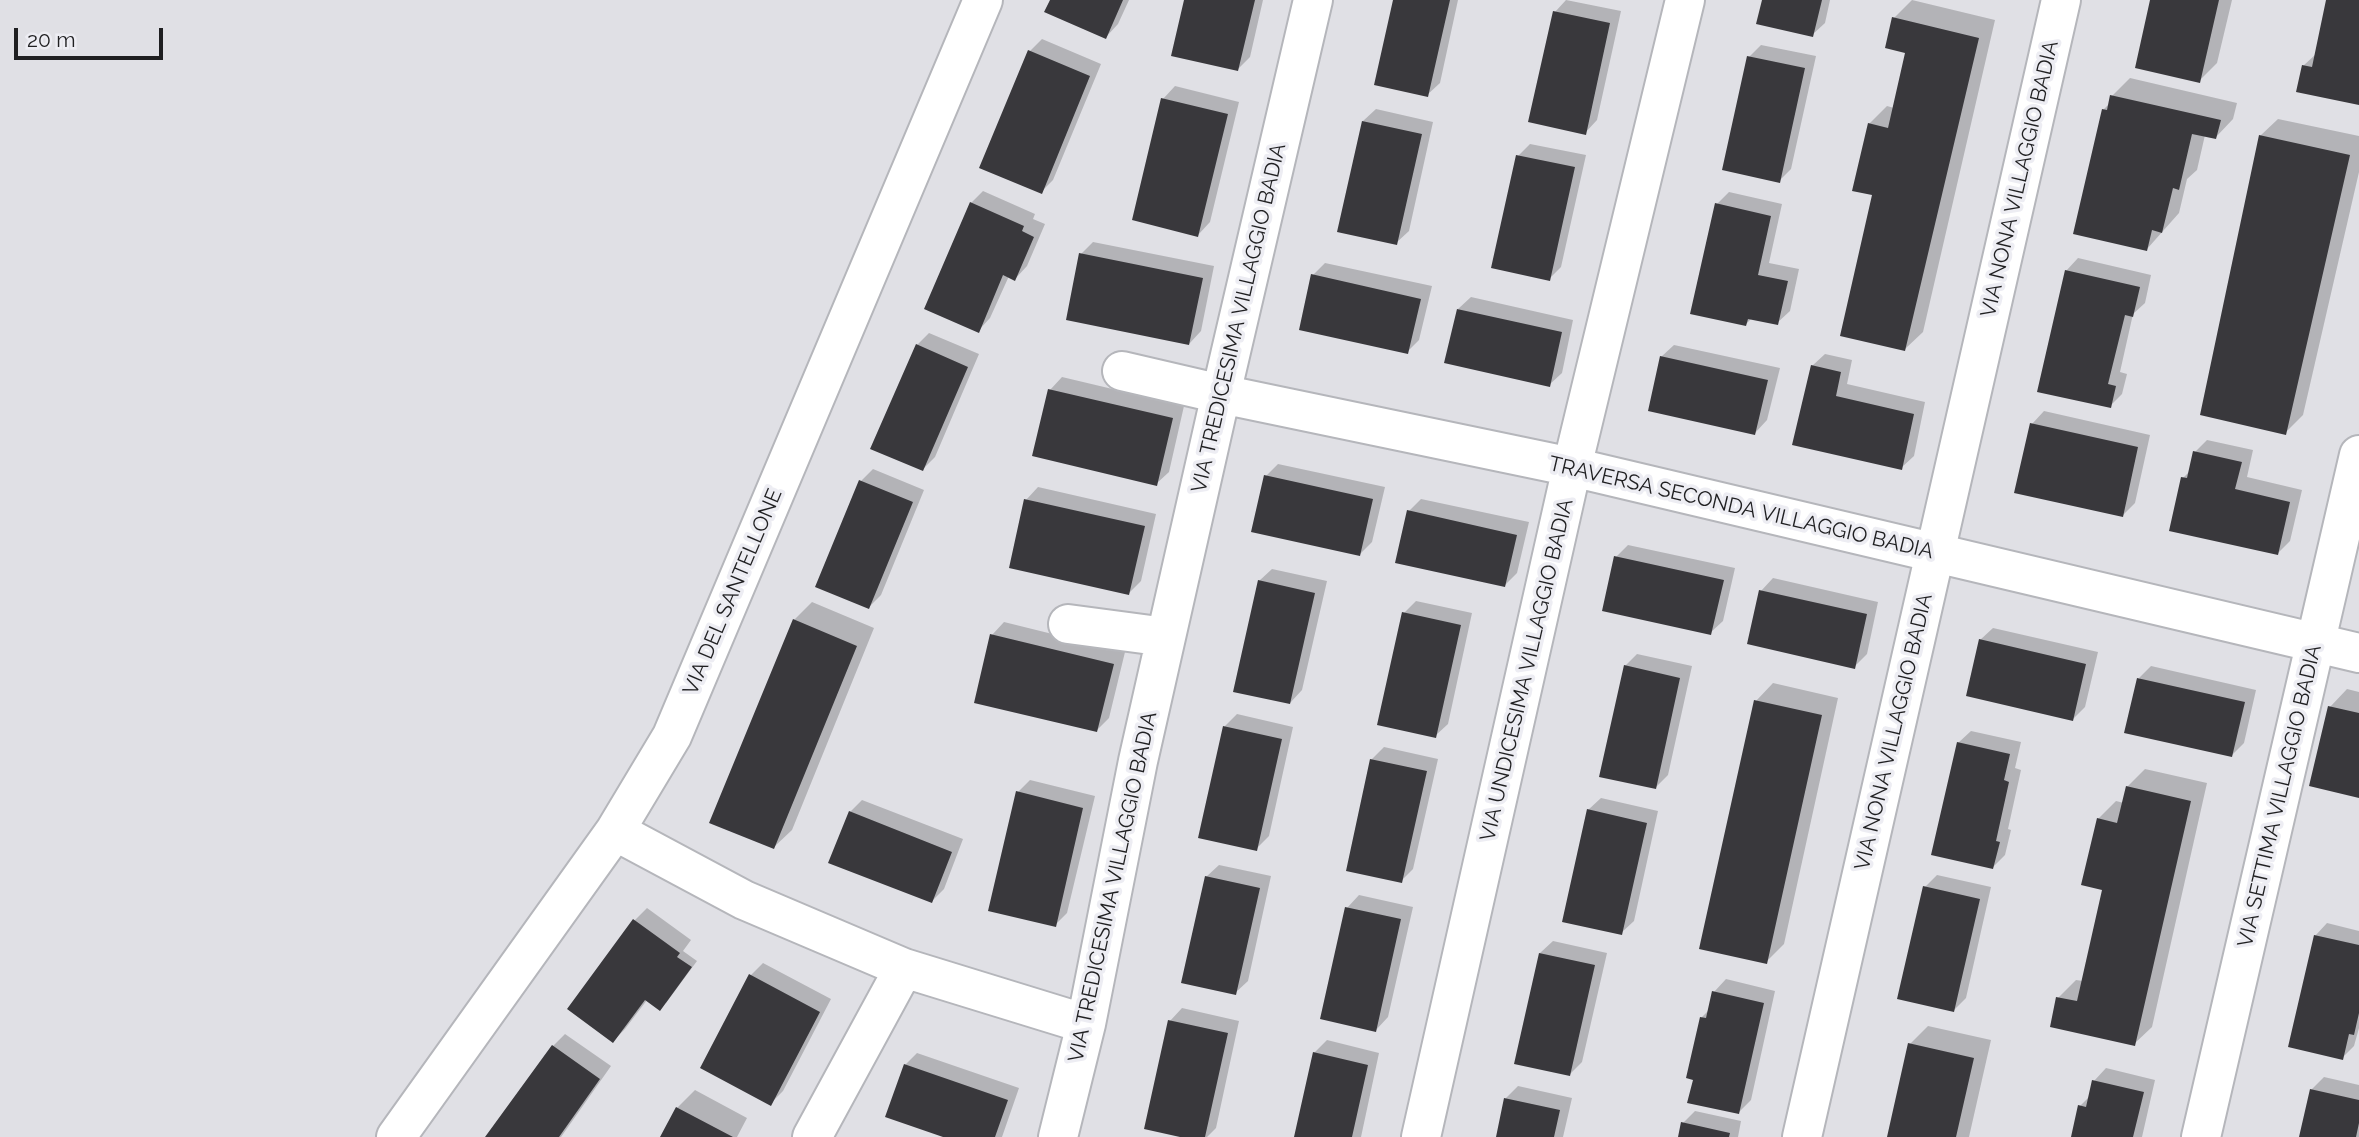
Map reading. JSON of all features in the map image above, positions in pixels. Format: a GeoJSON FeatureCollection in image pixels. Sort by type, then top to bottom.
{"type":"FeatureCollection","features":[{"type":"Feature","properties":{"kind":"street","name":"VIA DEL SANTELLONE"},"geometry":{"type":"LineString","coordinates":[[396,1137],[615,831],[672,736],[983,0]]}},
{"type":"Feature","properties":{"kind":"street","name":"VIA TREDICESIMA VILLAGGIO BADIA"},"geometry":{"type":"LineString","coordinates":[[1058,1137],[1086,1024],[1138,761],[1313,0]]}},
{"type":"Feature","properties":{"kind":"street","name":"VIA UNDICESIMA VILLAGGIO BADIA"},"geometry":{"type":"LineString","coordinates":[[1421,1137],[1572,467],[1685,0]]}},
{"type":"Feature","properties":{"kind":"street","name":"VIA NONA VILLAGGIO BADIA"},"geometry":{"type":"LineString","coordinates":[[1802,1137],[2061,0]]}},
{"type":"Feature","properties":{"kind":"street","name":"TRAVERSA SECONDA VILLAGGIO BADIA"},"geometry":{"type":"LineString","coordinates":[[1122,371],[1572,467],[2359,653]]}},
{"type":"Feature","properties":{"kind":"street","name":"VIA SETTIMA VILLAGGIO BADIA"},"geometry":{"type":"LineString","coordinates":[[2201,1137],[2359,455]]}},
{"type":"Feature","properties":{"kind":"street"},"geometry":{"type":"LineString","coordinates":[[1068,624],[1167,637]]}},
{"type":"Feature","properties":{"kind":"street"},"geometry":{"type":"LineString","coordinates":[[615,831],[744,900],[904,968],[1086,1024]]}},
{"type":"Feature","properties":{"kind":"street"},"geometry":{"type":"LineString","coordinates":[[812,1137],[904,968]]}},
{"type":"Feature","properties":{"kind":"building"},"geometry":{"type":"Polygon","coordinates":[[[1050,0],[1123,0],[1106,39],[1044,12],[1050,0]]]}},
{"type":"Feature","properties":{"kind":"building"},"geometry":{"type":"Polygon","coordinates":[[[1184,0],[1255,0],[1238,71],[1171,56],[1184,0]]]}},
{"type":"Feature","properties":{"kind":"building"},"geometry":{"type":"Polygon","coordinates":[[[1393,0],[1450,0],[1428,97],[1374,85],[1393,0]]]}},
{"type":"Feature","properties":{"kind":"building"},"geometry":{"type":"Polygon","coordinates":[[[1762,0],[1822,0],[1813,37],[1756,24],[1762,0]]]}},
{"type":"Feature","properties":{"kind":"building"},"geometry":{"type":"Polygon","coordinates":[[[2150,0],[2219,0],[2200,83],[2135,68],[2150,0]]]}},
{"type":"Feature","properties":{"kind":"building"},"geometry":{"type":"Polygon","coordinates":[[[2326,0],[2359,0],[2359,105],[2296,92],[2302,65],[2312,67],[2326,0]]]}},
{"type":"Feature","properties":{"kind":"building"},"geometry":{"type":"Polygon","coordinates":[[[1553,11],[1610,23],[1586,135],[1528,122],[1553,11]]]}},
{"type":"Feature","properties":{"kind":"building"},"geometry":{"type":"Polygon","coordinates":[[[1892,17],[1979,38],[1905,351],[1840,336],[1872,195],[1852,191],[1868,123],[1888,128],[1905,53],[1885,48],[1892,17]]]}},
{"type":"Feature","properties":{"kind":"building"},"geometry":{"type":"Polygon","coordinates":[[[1028,50],[1090,76],[1042,194],[979,168],[1028,50]]]}},
{"type":"Feature","properties":{"kind":"building"},"geometry":{"type":"Polygon","coordinates":[[[1747,56],[1805,68],[1780,183],[1722,170],[1747,56]]]}},
{"type":"Feature","properties":{"kind":"building"},"geometry":{"type":"Polygon","coordinates":[[[2110,95],[2221,120],[2216,139],[2192,134],[2179,190],[2173,188],[2162,233],[2152,230],[2147,251],[2073,234],[2102,109],[2107,110],[2110,95]]]}},
{"type":"Feature","properties":{"kind":"building"},"geometry":{"type":"Polygon","coordinates":[[[1161,98],[1228,114],[1198,237],[1132,220],[1161,98]]]}},
{"type":"Feature","properties":{"kind":"building"},"geometry":{"type":"Polygon","coordinates":[[[1362,121],[1422,134],[1397,245],[1337,232],[1362,121]]]}},
{"type":"Feature","properties":{"kind":"building"},"geometry":{"type":"Polygon","coordinates":[[[2259,135],[2350,155],[2286,435],[2200,415],[2259,135]]]}},
{"type":"Feature","properties":{"kind":"building"},"geometry":{"type":"Polygon","coordinates":[[[1516,155],[1575,167],[1550,281],[1491,268],[1516,155]]]}},
{"type":"Feature","properties":{"kind":"building"},"geometry":{"type":"Polygon","coordinates":[[[970,202],[1024,226],[1022,231],[1034,237],[1015,281],[1003,275],[979,333],[924,309],[970,202]]]}},
{"type":"Feature","properties":{"kind":"building"},"geometry":{"type":"Polygon","coordinates":[[[1715,203],[1771,216],[1758,275],[1788,281],[1778,325],[1748,319],[1746,326],[1690,314],[1715,203]]]}},
{"type":"Feature","properties":{"kind":"building"},"geometry":{"type":"Polygon","coordinates":[[[1079,253],[1203,278],[1189,345],[1066,320],[1079,253]]]}},
{"type":"Feature","properties":{"kind":"building"},"geometry":{"type":"Polygon","coordinates":[[[2065,270],[2140,287],[2133,317],[2125,315],[2108,384],[2116,386],[2111,408],[2037,392],[2065,270]]]}},
{"type":"Feature","properties":{"kind":"building"},"geometry":{"type":"Polygon","coordinates":[[[1311,274],[1421,299],[1408,354],[1299,330],[1311,274]]]}},
{"type":"Feature","properties":{"kind":"building"},"geometry":{"type":"Polygon","coordinates":[[[1457,309],[1562,332],[1550,387],[1444,363],[1457,309]]]}},
{"type":"Feature","properties":{"kind":"building"},"geometry":{"type":"Polygon","coordinates":[[[916,344],[968,367],[923,471],[870,449],[916,344]]]}},
{"type":"Feature","properties":{"kind":"building"},"geometry":{"type":"Polygon","coordinates":[[[1660,356],[1768,380],[1755,435],[1648,411],[1660,356]]]}},
{"type":"Feature","properties":{"kind":"building"},"geometry":{"type":"Polygon","coordinates":[[[1811,365],[1841,372],[1836,396],[1914,414],[1902,470],[1792,445],[1811,365]]]}},
{"type":"Feature","properties":{"kind":"building"},"geometry":{"type":"Polygon","coordinates":[[[1048,389],[1173,418],[1157,486],[1032,456],[1048,389]]]}},
{"type":"Feature","properties":{"kind":"building"},"geometry":{"type":"Polygon","coordinates":[[[2030,423],[2138,447],[2123,517],[2014,493],[2030,423]]]}},
{"type":"Feature","properties":{"kind":"building"},"geometry":{"type":"Polygon","coordinates":[[[2193,451],[2242,462],[2235,489],[2290,502],[2278,555],[2169,531],[2181,477],[2187,478],[2193,451]]]}},
{"type":"Feature","properties":{"kind":"building"},"geometry":{"type":"Polygon","coordinates":[[[1264,475],[1373,499],[1360,556],[1251,532],[1264,475]]]}},
{"type":"Feature","properties":{"kind":"building"},"geometry":{"type":"Polygon","coordinates":[[[859,480],[913,502],[869,609],[815,587],[859,480]]]}},
{"type":"Feature","properties":{"kind":"building"},"geometry":{"type":"Polygon","coordinates":[[[1024,499],[1145,526],[1129,595],[1009,568],[1024,499]]]}},
{"type":"Feature","properties":{"kind":"building"},"geometry":{"type":"Polygon","coordinates":[[[1407,510],[1517,535],[1505,587],[1395,563],[1407,510]]]}},
{"type":"Feature","properties":{"kind":"building"},"geometry":{"type":"Polygon","coordinates":[[[1614,556],[1724,580],[1711,635],[1602,611],[1614,556]]]}},
{"type":"Feature","properties":{"kind":"building"},"geometry":{"type":"Polygon","coordinates":[[[1258,580],[1315,593],[1290,704],[1233,692],[1258,580]]]}},
{"type":"Feature","properties":{"kind":"building"},"geometry":{"type":"Polygon","coordinates":[[[1759,590],[1867,614],[1855,669],[1747,644],[1759,590]]]}},
{"type":"Feature","properties":{"kind":"building"},"geometry":{"type":"Polygon","coordinates":[[[1402,612],[1461,625],[1436,738],[1377,725],[1402,612]]]}},
{"type":"Feature","properties":{"kind":"building"},"geometry":{"type":"Polygon","coordinates":[[[793,619],[857,646],[774,849],[709,823],[793,619]]]}},
{"type":"Feature","properties":{"kind":"building"},"geometry":{"type":"Polygon","coordinates":[[[990,634],[1114,664],[1097,732],[974,703],[990,634]]]}},
{"type":"Feature","properties":{"kind":"building"},"geometry":{"type":"Polygon","coordinates":[[[1979,639],[2086,664],[2073,721],[1966,696],[1979,639]]]}},
{"type":"Feature","properties":{"kind":"building"},"geometry":{"type":"Polygon","coordinates":[[[1624,665],[1680,678],[1656,789],[1599,777],[1624,665]]]}},
{"type":"Feature","properties":{"kind":"building"},"geometry":{"type":"Polygon","coordinates":[[[2137,678],[2245,702],[2232,757],[2124,733],[2137,678]]]}},
{"type":"Feature","properties":{"kind":"building"},"geometry":{"type":"Polygon","coordinates":[[[1754,700],[1822,715],[1767,964],[1699,949],[1754,700]]]}},
{"type":"Feature","properties":{"kind":"building"},"geometry":{"type":"Polygon","coordinates":[[[2328,706],[2359,713],[2359,798],[2309,786],[2328,706]]]}},
{"type":"Feature","properties":{"kind":"building"},"geometry":{"type":"Polygon","coordinates":[[[1223,726],[1282,739],[1257,851],[1198,838],[1223,726]]]}},
{"type":"Feature","properties":{"kind":"building"},"geometry":{"type":"Polygon","coordinates":[[[1957,742],[2010,754],[2004,780],[2009,782],[1996,841],[2000,842],[1993,869],[1931,855],[1957,742]]]}},
{"type":"Feature","properties":{"kind":"building"},"geometry":{"type":"Polygon","coordinates":[[[1370,759],[1427,771],[1402,883],[1346,871],[1370,759]]]}},
{"type":"Feature","properties":{"kind":"building"},"geometry":{"type":"Polygon","coordinates":[[[2126,786],[2191,801],[2135,1046],[2050,1027],[2056,997],[2077,1001],[2102,890],[2081,885],[2097,818],[2117,823],[2126,786]]]}},
{"type":"Feature","properties":{"kind":"building"},"geometry":{"type":"Polygon","coordinates":[[[1016,791],[1083,808],[1056,927],[988,911],[1016,791]]]}},
{"type":"Feature","properties":{"kind":"building"},"geometry":{"type":"Polygon","coordinates":[[[1587,809],[1647,823],[1622,935],[1562,922],[1587,809]]]}},
{"type":"Feature","properties":{"kind":"building"},"geometry":{"type":"Polygon","coordinates":[[[849,811],[952,852],[932,903],[828,863],[849,811]]]}},
{"type":"Feature","properties":{"kind":"building"},"geometry":{"type":"Polygon","coordinates":[[[1205,876],[1260,888],[1236,995],[1181,983],[1205,876]]]}},
{"type":"Feature","properties":{"kind":"building"},"geometry":{"type":"Polygon","coordinates":[[[1923,886],[1980,899],[1954,1012],[1897,999],[1923,886]]]}},
{"type":"Feature","properties":{"kind":"building"},"geometry":{"type":"Polygon","coordinates":[[[1345,907],[1401,919],[1376,1032],[1320,1019],[1345,907]]]}},
{"type":"Feature","properties":{"kind":"building"},"geometry":{"type":"Polygon","coordinates":[[[633,919],[680,953],[677,957],[692,967],[660,1011],[645,1000],[613,1043],[567,1009],[633,919]]]}},
{"type":"Feature","properties":{"kind":"building"},"geometry":{"type":"Polygon","coordinates":[[[2314,935],[2359,945],[2359,1013],[2354,1035],[2349,1034],[2343,1060],[2288,1047],[2314,935]]]}},
{"type":"Feature","properties":{"kind":"building"},"geometry":{"type":"Polygon","coordinates":[[[1539,953],[1595,965],[1570,1076],[1514,1064],[1539,953]]]}},
{"type":"Feature","properties":{"kind":"building"},"geometry":{"type":"Polygon","coordinates":[[[749,974],[820,1012],[771,1106],[700,1068],[749,974]]]}},
{"type":"Feature","properties":{"kind":"building"},"geometry":{"type":"Polygon","coordinates":[[[1712,991],[1764,1003],[1739,1114],[1687,1103],[1693,1080],[1686,1078],[1700,1017],[1706,1018],[1712,991]]]}},
{"type":"Feature","properties":{"kind":"building"},"geometry":{"type":"Polygon","coordinates":[[[1168,1020],[1228,1033],[1205,1137],[1180,1137],[1144,1129],[1168,1020]]]}},
{"type":"Feature","properties":{"kind":"building"},"geometry":{"type":"Polygon","coordinates":[[[1908,1043],[1974,1058],[1956,1137],[1887,1137],[1908,1043]]]}},
{"type":"Feature","properties":{"kind":"building"},"geometry":{"type":"Polygon","coordinates":[[[552,1045],[600,1079],[559,1137],[485,1137],[552,1045]]]}},
{"type":"Feature","properties":{"kind":"building"},"geometry":{"type":"Polygon","coordinates":[[[1313,1052],[1368,1065],[1352,1137],[1294,1137],[1313,1052]]]}},
{"type":"Feature","properties":{"kind":"building"},"geometry":{"type":"Polygon","coordinates":[[[904,1064],[1008,1100],[995,1137],[943,1137],[885,1117],[904,1064]]]}},
{"type":"Feature","properties":{"kind":"building"},"geometry":{"type":"Polygon","coordinates":[[[2092,1080],[2144,1092],[2133,1137],[2071,1137],[2078,1105],[2086,1107],[2092,1080]]]}},
{"type":"Feature","properties":{"kind":"building"},"geometry":{"type":"Polygon","coordinates":[[[2310,1089],[2359,1100],[2356,1137],[2299,1137],[2310,1089]]]}},
{"type":"Feature","properties":{"kind":"building"},"geometry":{"type":"Polygon","coordinates":[[[1504,1098],[1560,1110],[1554,1137],[1496,1137],[1504,1098]]]}},
{"type":"Feature","properties":{"kind":"building"},"geometry":{"type":"Polygon","coordinates":[[[676,1107],[733,1137],[660,1137],[676,1107]]]}},
{"type":"Feature","properties":{"kind":"building"},"geometry":{"type":"Polygon","coordinates":[[[1681,1122],[1730,1133],[1729,1137],[1678,1137],[1681,1122]]]}}]}
